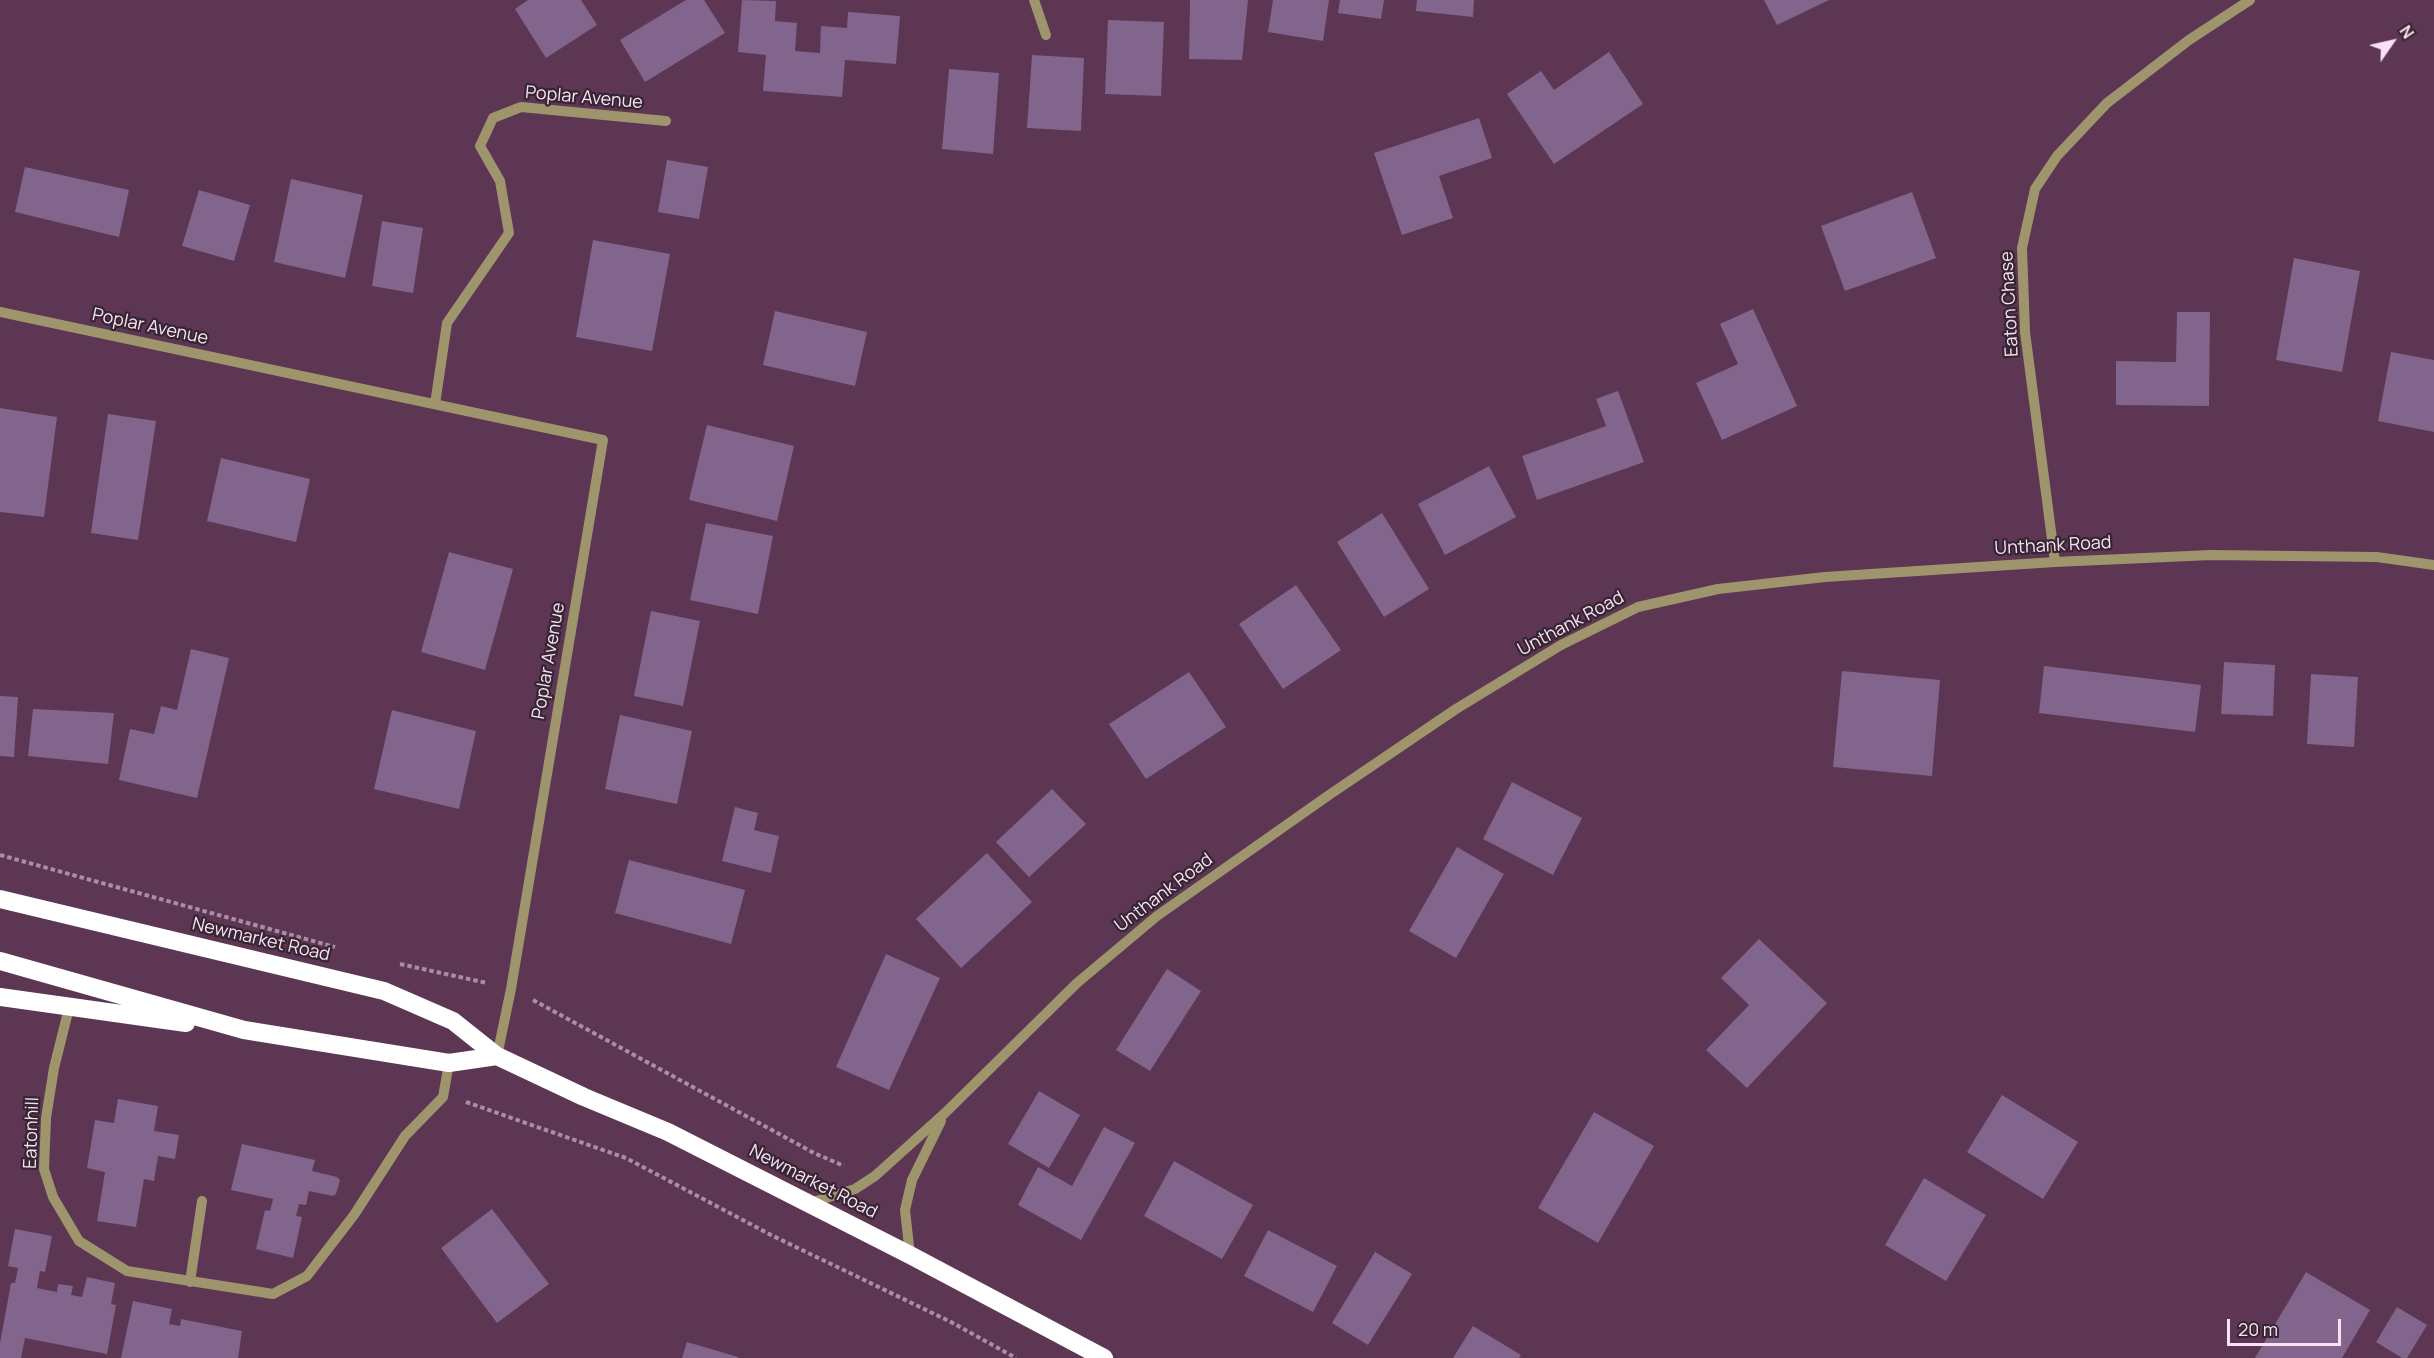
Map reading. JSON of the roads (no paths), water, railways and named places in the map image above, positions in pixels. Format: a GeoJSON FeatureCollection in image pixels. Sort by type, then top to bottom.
{"type":"FeatureCollection","features":[{"type":"Feature","properties":{"kind":"highway","name":"Newmarket Road"},"geometry":{"type":"LineString","coordinates":[[0,899],[384,992],[453,1020],[497,1056],[584,1097],[668,1132],[810,1203],[1104,1358]]}},
{"type":"Feature","properties":{"kind":"highway"},"geometry":{"type":"LineString","coordinates":[[0,961],[244,1030]]}},
{"type":"Feature","properties":{"kind":"highway"},"geometry":{"type":"LineString","coordinates":[[0,997],[244,1030],[449,1063],[497,1056]]}},
{"type":"Feature","properties":{"kind":"street"},"geometry":{"type":"LineString","coordinates":[[1034,0],[1047,35]]}},
{"type":"Feature","properties":{"kind":"street","name":"Eaton Chase"},"geometry":{"type":"LineString","coordinates":[[2055,562],[2025,332],[2022,248],[2035,189],[2057,156],[2107,103],[2189,40],[2250,0]]}},
{"type":"Feature","properties":{"kind":"street","name":"Poplar Avenue"},"geometry":{"type":"LineString","coordinates":[[435,404],[447,323],[509,233],[500,181],[480,146],[493,118],[521,107],[666,121]]}},
{"type":"Feature","properties":{"kind":"street","name":"Poplar Avenue"},"geometry":{"type":"LineString","coordinates":[[0,312],[603,440],[512,989],[497,1056]]}},
{"type":"Feature","properties":{"kind":"street","name":"Unthank Road"},"geometry":{"type":"LineString","coordinates":[[810,1203],[855,1189],[884,1168],[945,1113],[1077,982],[1157,916],[1456,709],[1561,645],[1638,608],[1718,589],[1825,577],[2055,562],[2211,555],[2378,558],[2434,565]]}},
{"type":"Feature","properties":{"kind":"street","name":"Eatonhill"},"geometry":{"type":"LineString","coordinates":[[69,1008],[54,1068],[46,1118],[44,1169],[53,1197],[79,1241],[127,1271],[190,1282],[273,1294],[307,1276],[354,1215],[405,1136],[443,1097],[449,1063]]}},
{"type":"Feature","properties":{"kind":"street","name":"Unthank Road"},"geometry":{"type":"LineString","coordinates":[[910,1255],[905,1210],[912,1180],[945,1113]]}},
{"type":"Feature","properties":{"kind":"street"},"geometry":{"type":"LineString","coordinates":[[190,1282],[202,1201]]}}]}
